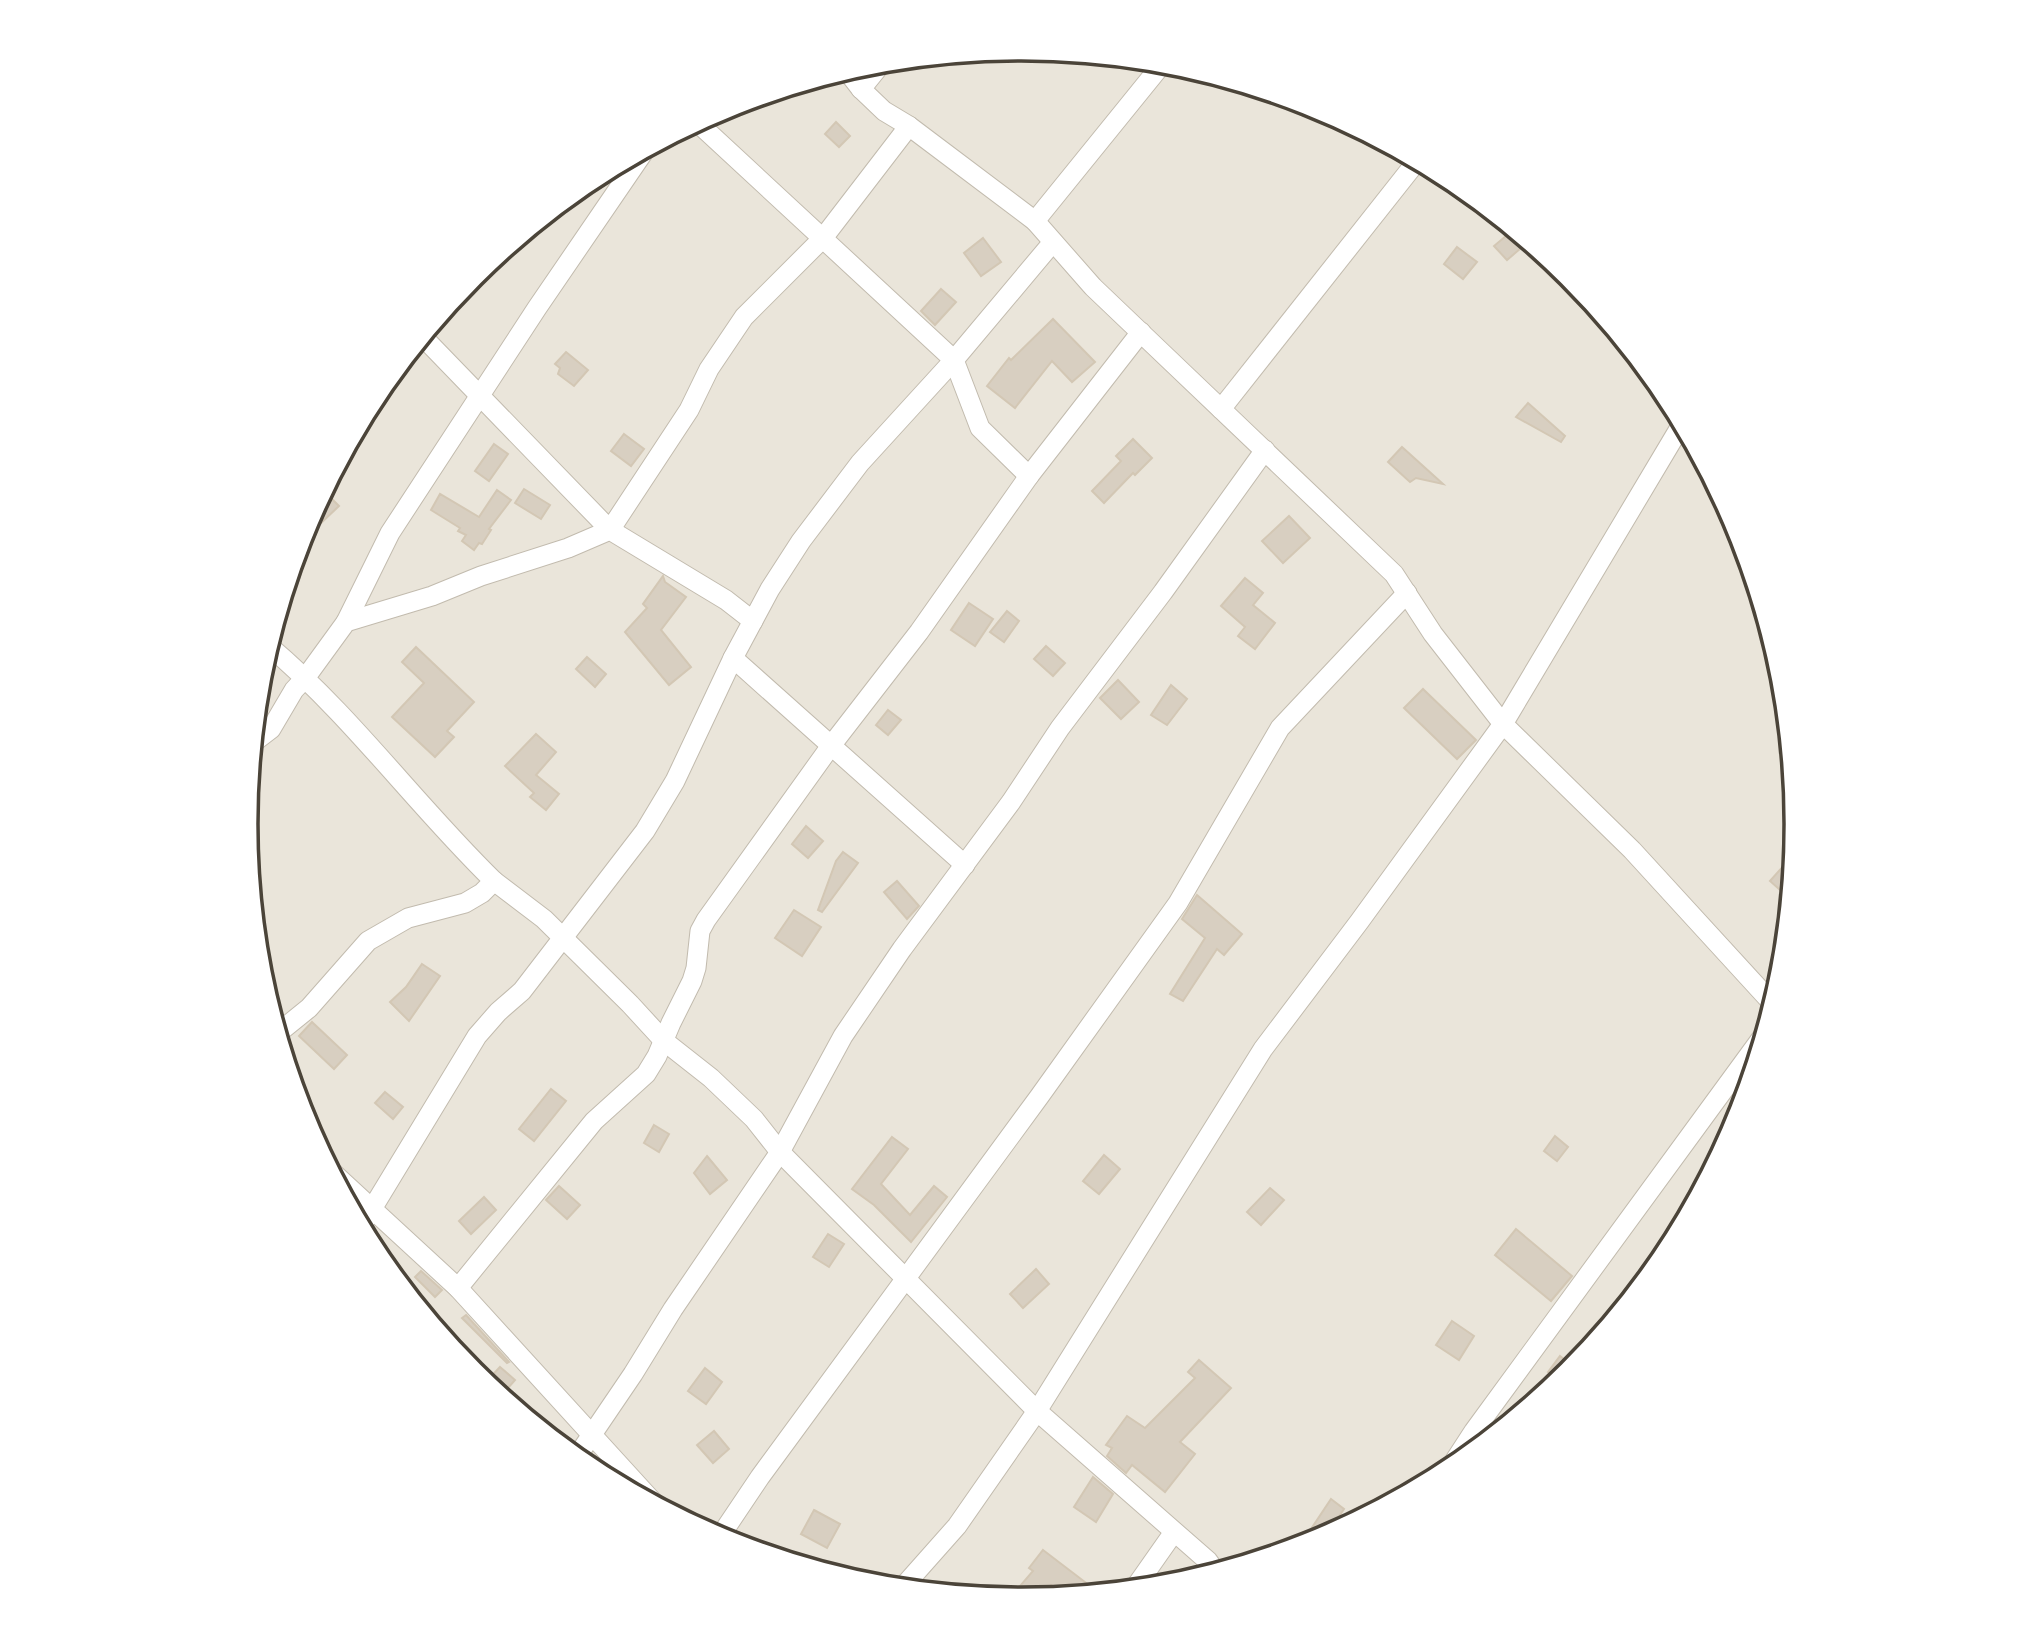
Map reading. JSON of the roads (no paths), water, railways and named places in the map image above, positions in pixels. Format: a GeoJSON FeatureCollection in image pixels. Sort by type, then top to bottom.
{"type":"FeatureCollection","features":[{"type":"Feature","properties":{"kind":"street"},"geometry":{"type":"LineString","coordinates":[[1035,221],[1155,73]]}},
{"type":"Feature","properties":{"kind":"street"},"geometry":{"type":"LineString","coordinates":[[861,89],[871,76]]}},
{"type":"Feature","properties":{"kind":"street"},"geometry":{"type":"LineString","coordinates":[[854,80],[884,111],[909,126],[1035,221],[1093,287],[1394,573],[1433,634],[1503,724],[1632,850],[1765,995]]}},
{"type":"Feature","properties":{"kind":"street"},"geometry":{"type":"LineString","coordinates":[[346,622],[432,596],[610,530],[689,410],[709,369],[744,317],[823,237],[909,126]]}},
{"type":"Feature","properties":{"kind":"street"},"geometry":{"type":"LineString","coordinates":[[705,130],[954,360],[980,428],[1029,476]]}},
{"type":"Feature","properties":{"kind":"street"},"geometry":{"type":"LineString","coordinates":[[263,735],[271,729],[294,690],[346,622],[390,533],[633,168]]}},
{"type":"Feature","properties":{"kind":"street"},"geometry":{"type":"LineString","coordinates":[[1221,409],[1411,169]]}},
{"type":"Feature","properties":{"kind":"street"},"geometry":{"type":"LineString","coordinates":[[367,1217],[477,1036],[498,1012],[522,991],[645,831],[675,781],[752,621],[801,541],[860,463],[954,360],[1053,242]]}},
{"type":"Feature","properties":{"kind":"street"},"geometry":{"type":"LineString","coordinates":[[458,1288],[594,1121],[646,1074],[692,981],[700,931],[706,920],[830,747],[919,632],[1029,476],[1141,332]]}},
{"type":"Feature","properties":{"kind":"street"},"geometry":{"type":"LineString","coordinates":[[429,343],[610,530],[726,600],[752,621]]}},
{"type":"Feature","properties":{"kind":"street"},"geometry":{"type":"LineString","coordinates":[[910,1579],[957,1526],[1037,1411],[1263,1049],[1503,724],[1676,434]]}},
{"type":"Feature","properties":{"kind":"street"},"geometry":{"type":"LineString","coordinates":[[582,1448],[780,1152],[843,1036],[902,949],[1011,802],[1060,728],[1163,592],[1265,450]]}},
{"type":"Feature","properties":{"kind":"street"},"geometry":{"type":"LineString","coordinates":[[725,1528],[760,1477],[1178,903],[1280,728],[1407,593]]}},
{"type":"Feature","properties":{"kind":"street"},"geometry":{"type":"LineString","coordinates":[[278,653],[306,677],[433,819],[494,881],[544,919],[664,1041],[711,1078],[754,1119],[780,1152],[1037,1411],[1210,1564]]}},
{"type":"Feature","properties":{"kind":"street"},"geometry":{"type":"LineString","coordinates":[[733,658],[965,865]]}},
{"type":"Feature","properties":{"kind":"street"},"geometry":{"type":"LineString","coordinates":[[285,1026],[309,1007],[368,940],[408,918],[465,903],[482,893],[494,881]]}},
{"type":"Feature","properties":{"kind":"street"},"geometry":{"type":"LineString","coordinates":[[1465,1445],[1748,1057]]}},
{"type":"Feature","properties":{"kind":"street"},"geometry":{"type":"LineString","coordinates":[[351,1190],[458,1288],[636,1483]]}},
{"type":"Feature","properties":{"kind":"street"},"geometry":{"type":"LineString","coordinates":[[1142,1578],[1174,1532]]}}]}
